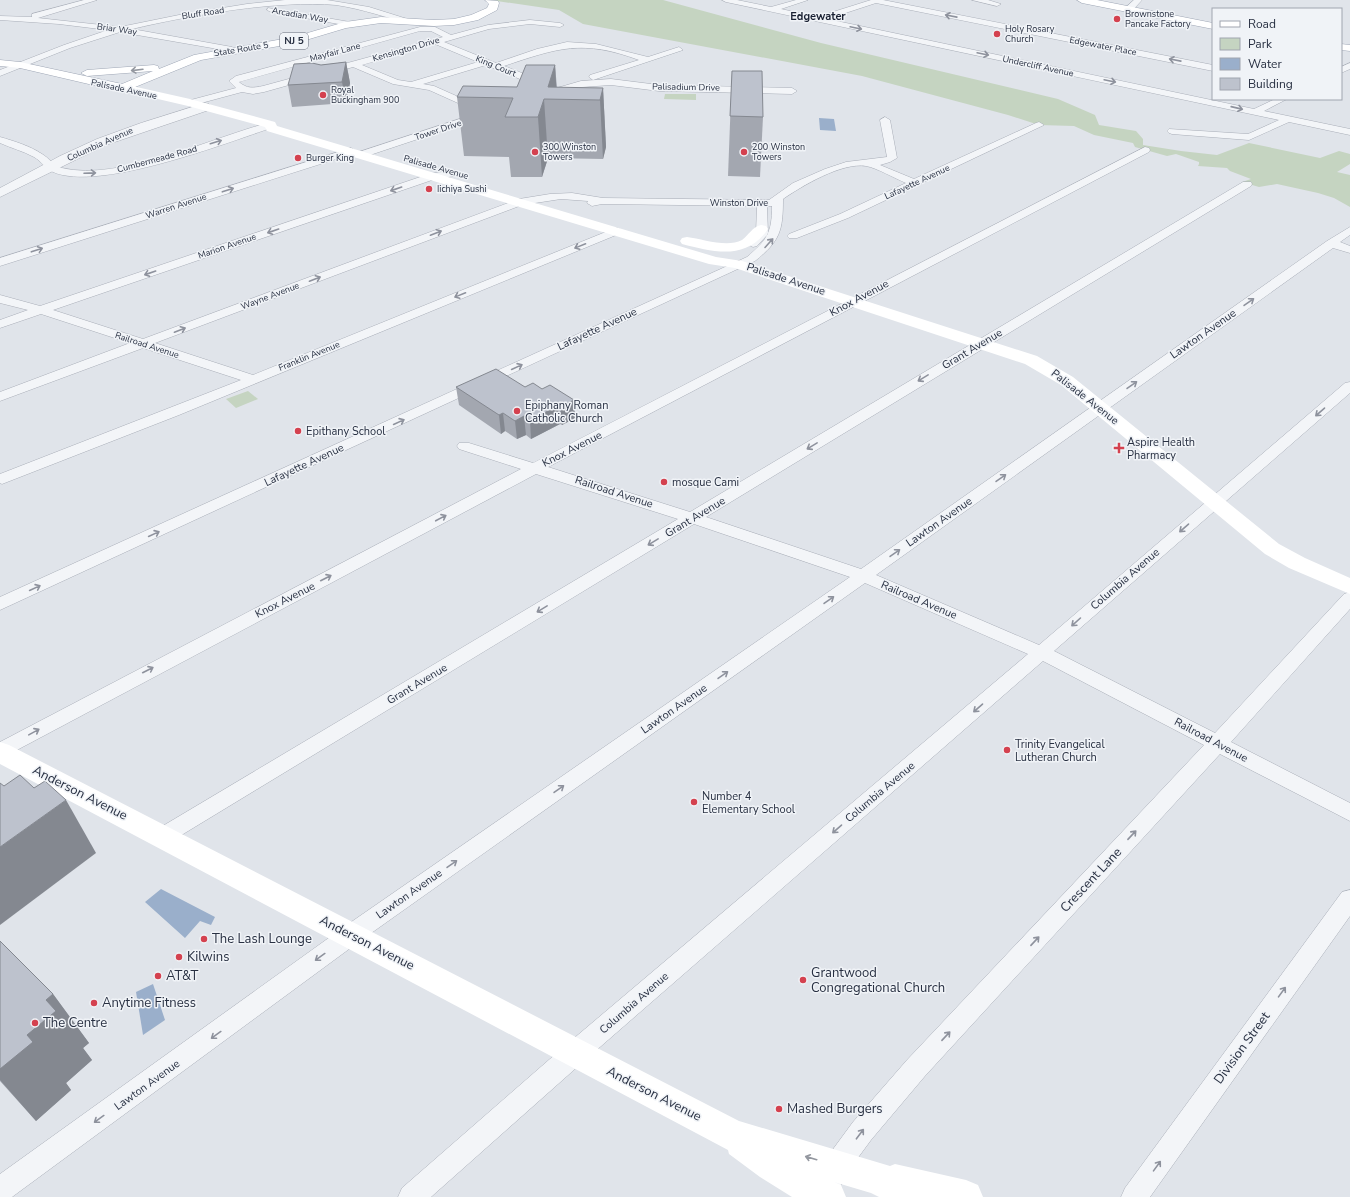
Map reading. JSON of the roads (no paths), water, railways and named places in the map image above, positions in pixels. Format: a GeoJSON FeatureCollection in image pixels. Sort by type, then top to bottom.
{"type":"FeatureCollection","features":[{"type":"Feature","properties":{"kind":"main road","name":"State Route 5"},"geometry":{"type":"LineString","coordinates":[[123,88],[175,65],[198,57],[296,40],[350,24],[381,20],[444,22],[474,18],[492,10],[494,3],[490,0]]}},
{"type":"Feature","properties":{"kind":"main road"},"geometry":{"type":"LineString","coordinates":[[1082,0],[1212,26]]}},
{"type":"Feature","properties":{"kind":"main road","name":"Palisade Avenue"},"geometry":{"type":"LineString","coordinates":[[0,63],[20,65],[190,103],[271,125],[282,122],[433,176],[714,260],[737,264],[1031,360],[1049,369],[1100,408],[1214,503],[1272,548],[1303,566],[1350,587]]}},
{"type":"Feature","properties":{"kind":"main road","name":"NJ 5"},"geometry":{"type":"LineString","coordinates":[[52,73],[83,74],[175,65]]}},
{"type":"Feature","properties":{"kind":"main road","name":"Palisade Avenue"},"geometry":{"type":"LineString","coordinates":[[271,125],[271,128],[364,152],[455,173],[540,198],[670,238],[725,257],[737,264]]}},
{"type":"Feature","properties":{"kind":"main road"},"geometry":{"type":"LineString","coordinates":[[617,231],[628,230],[651,237],[670,238],[722,246],[739,246],[749,242],[761,229]]}},
{"type":"Feature","properties":{"kind":"main road","name":"Anderson Avenue"},"geometry":{"type":"LineString","coordinates":[[0,751],[352,934],[574,1053],[734,1136],[878,1178],[912,1197]]}},
{"type":"Feature","properties":{"kind":"main road","name":"Anderson Avenue"},"geometry":{"type":"LineString","coordinates":[[734,1136],[758,1157],[824,1196]]}},
{"type":"Feature","properties":{"kind":"main road"},"geometry":{"type":"LineString","coordinates":[[878,1178],[966,1197]]}},
{"type":"Feature","properties":{"kind":"street"},"geometry":{"type":"LineString","coordinates":[[27,19],[93,0]]}},
{"type":"Feature","properties":{"kind":"street","name":"Undercliff Avenue"},"geometry":{"type":"LineString","coordinates":[[726,0],[1350,132]]}},
{"type":"Feature","properties":{"kind":"street"},"geometry":{"type":"LineString","coordinates":[[771,10],[804,0]]}},
{"type":"Feature","properties":{"kind":"street"},"geometry":{"type":"LineString","coordinates":[[976,0],[997,4]]}},
{"type":"Feature","properties":{"kind":"street"},"geometry":{"type":"LineString","coordinates":[[1128,10],[1138,0]]}},
{"type":"Feature","properties":{"kind":"street"},"geometry":{"type":"LineString","coordinates":[[817,20],[877,1]]}},
{"type":"Feature","properties":{"kind":"street","name":"Edgewater Place"},"geometry":{"type":"LineString","coordinates":[[877,1],[1212,68]]}},
{"type":"Feature","properties":{"kind":"street","name":"Bluff Road"},"geometry":{"type":"LineString","coordinates":[[0,72],[77,43],[122,29],[256,2],[324,2],[383,12],[413,22]]}},
{"type":"Feature","properties":{"kind":"street","name":"Arcadian Way"},"geometry":{"type":"LineString","coordinates":[[256,2],[270,10],[350,24]]}},
{"type":"Feature","properties":{"kind":"street"},"geometry":{"type":"LineString","coordinates":[[511,15],[520,22]]}},
{"type":"Feature","properties":{"kind":"street","name":"Briar Way"},"geometry":{"type":"LineString","coordinates":[[0,18],[27,19],[122,29],[232,50]]}},
{"type":"Feature","properties":{"kind":"street","name":"Kensington Drive"},"geometry":{"type":"LineString","coordinates":[[205,107],[245,96],[253,91],[488,27],[520,22],[560,22]]}},
{"type":"Feature","properties":{"kind":"street","name":"Mayfair Lane"},"geometry":{"type":"LineString","coordinates":[[242,89],[233,81],[239,78],[420,29],[432,29],[450,37]]}},
{"type":"Feature","properties":{"kind":"street","name":"King Court"},"geometry":{"type":"LineString","coordinates":[[435,41],[530,80],[553,81],[592,77],[648,60]]}},
{"type":"Feature","properties":{"kind":"street"},"geometry":{"type":"LineString","coordinates":[[496,66],[572,44],[625,52],[648,60],[679,50]]}},
{"type":"Feature","properties":{"kind":"street"},"geometry":{"type":"LineString","coordinates":[[353,64],[396,82],[410,85],[486,62]]}},
{"type":"Feature","properties":{"kind":"street","name":"Palisadium Drive"},"geometry":{"type":"LineString","coordinates":[[536,97],[581,84],[611,82],[659,88],[792,91]]}},
{"type":"Feature","properties":{"kind":"street","name":"Tower Drive"},"geometry":{"type":"LineString","coordinates":[[364,152],[488,113],[431,88],[410,85]]}},
{"type":"Feature","properties":{"kind":"street","name":"Kensington Drive"},"geometry":{"type":"LineString","coordinates":[[190,103],[242,89],[253,91]]}},
{"type":"Feature","properties":{"kind":"street"},"geometry":{"type":"LineString","coordinates":[[1255,112],[1280,100]]}},
{"type":"Feature","properties":{"kind":"street","name":"Columbia Avenue"},"geometry":{"type":"LineString","coordinates":[[0,194],[113,128],[190,103]]}},
{"type":"Feature","properties":{"kind":"street","name":"Columbia Avenue"},"geometry":{"type":"LineString","coordinates":[[0,183],[129,131],[205,107]]}},
{"type":"Feature","properties":{"kind":"street"},"geometry":{"type":"LineString","coordinates":[[1172,131],[1249,137],[1288,119]]}},
{"type":"Feature","properties":{"kind":"street","name":"Winston Drive"},"geometry":{"type":"LineString","coordinates":[[540,198],[568,202],[594,203],[602,201],[772,203],[790,188],[845,166],[892,158],[885,120]]}},
{"type":"Feature","properties":{"kind":"street","name":"Cumbermeade Road"},"geometry":{"type":"LineString","coordinates":[[0,140],[49,164],[56,170],[79,174],[120,170],[271,125]]}},
{"type":"Feature","properties":{"kind":"street","name":"Lafayette Avenue"},"geometry":{"type":"LineString","coordinates":[[793,236],[844,216],[1039,125]]}},
{"type":"Feature","properties":{"kind":"street","name":"Knox Avenue"},"geometry":{"type":"LineString","coordinates":[[0,751],[138,676],[853,301],[1145,150]]}},
{"type":"Feature","properties":{"kind":"street","name":"Warren Avenue"},"geometry":{"type":"LineString","coordinates":[[0,262],[364,152]]}},
{"type":"Feature","properties":{"kind":"street"},"geometry":{"type":"LineString","coordinates":[[867,163],[914,183]]}},
{"type":"Feature","properties":{"kind":"street","name":"Marion Avenue"},"geometry":{"type":"LineString","coordinates":[[0,324],[433,176],[455,173]]}},
{"type":"Feature","properties":{"kind":"street","name":"Grant Avenue"},"geometry":{"type":"LineString","coordinates":[[163,836],[1247,184]]}},
{"type":"Feature","properties":{"kind":"street","name":"Lafayette Avenue"},"geometry":{"type":"LineString","coordinates":[[0,604],[392,425],[737,264],[751,259],[774,237],[777,224],[778,197]]}},
{"type":"Feature","properties":{"kind":"street","name":"Wayne Avenue"},"geometry":{"type":"LineString","coordinates":[[0,397],[519,202],[540,198]]}},
{"type":"Feature","properties":{"kind":"street"},"geometry":{"type":"LineString","coordinates":[[737,264],[740,255],[759,239],[762,234],[762,204]]}},
{"type":"Feature","properties":{"kind":"street","name":"Lawton Avenue"},"geometry":{"type":"LineString","coordinates":[[0,1190],[352,934],[863,576],[1350,230]]}},
{"type":"Feature","properties":{"kind":"street","name":"Franklin Avenue"},"geometry":{"type":"LineString","coordinates":[[2,479],[617,231]]}},
{"type":"Feature","properties":{"kind":"street"},"geometry":{"type":"LineString","coordinates":[[1331,243],[1350,250]]}},
{"type":"Feature","properties":{"kind":"street","name":"Railroad Avenue"},"geometry":{"type":"LineString","coordinates":[[0,299],[41,310],[252,379]]}},
{"type":"Feature","properties":{"kind":"street"},"geometry":{"type":"LineString","coordinates":[[0,384],[15,391]]}},
{"type":"Feature","properties":{"kind":"street","name":"Columbia Avenue"},"geometry":{"type":"LineString","coordinates":[[410,1197],[574,1053],[1042,653],[1350,386]]}},
{"type":"Feature","properties":{"kind":"street","name":"Railroad Avenue"},"geometry":{"type":"LineString","coordinates":[[464,446],[693,518],[863,576],[1060,661],[1350,813]]}},
{"type":"Feature","properties":{"kind":"street","name":"Crescent Lane"},"geometry":{"type":"LineString","coordinates":[[824,1196],[837,1166],[862,1131],[924,1060],[1350,598]]}},
{"type":"Feature","properties":{"kind":"street","name":"Division Street"},"geometry":{"type":"LineString","coordinates":[[1134,1197],[1350,899]]}},
{"type":"Feature","properties":{"kind":"water"},"geometry":{"type":"Polygon","coordinates":[[[819,118],[834,119],[836,131],[820,130],[819,118]]]}},
{"type":"Feature","properties":{"kind":"water"},"geometry":{"type":"Polygon","coordinates":[[[161,889],[215,917],[211,925],[200,921],[185,938],[145,902],[161,889]]]}},
{"type":"Feature","properties":{"kind":"water"},"geometry":{"type":"Polygon","coordinates":[[[153,984],[165,1020],[143,1035],[136,992],[153,984]]]}},
{"type":"Feature","properties":{"kind":"place","name":"Brownstone Pancake Factory"},"geometry":{"type":"Point","coordinates":[1117,19]}},
{"type":"Feature","properties":{"kind":"place","name":"Holy Rosary Church"},"geometry":{"type":"Point","coordinates":[997,34]}},
{"type":"Feature","properties":{"kind":"place","name":"Royal Buckingham 900"},"geometry":{"type":"Point","coordinates":[323,95]}},
{"type":"Feature","properties":{"kind":"place","name":"300 Winston Towers"},"geometry":{"type":"Point","coordinates":[535,152]}},
{"type":"Feature","properties":{"kind":"place","name":"200 Winston Towers"},"geometry":{"type":"Point","coordinates":[744,152]}},
{"type":"Feature","properties":{"kind":"place","name":"Burger King"},"geometry":{"type":"Point","coordinates":[298,158]}},
{"type":"Feature","properties":{"kind":"place","name":"Iichiya Sushi"},"geometry":{"type":"Point","coordinates":[429,189]}},
{"type":"Feature","properties":{"kind":"place","name":"Epiphany Roman Catholic Church"},"geometry":{"type":"Point","coordinates":[517,411]}},
{"type":"Feature","properties":{"kind":"place","name":"Epithany School"},"geometry":{"type":"Point","coordinates":[298,431]}},
{"type":"Feature","properties":{"kind":"place","name":"Aspire Health Pharmacy"},"geometry":{"type":"Point","coordinates":[1119,448]}},
{"type":"Feature","properties":{"kind":"place","name":"mosque Cami"},"geometry":{"type":"Point","coordinates":[664,482]}},
{"type":"Feature","properties":{"kind":"place","name":"Trinity Evangelical Lutheran Church"},"geometry":{"type":"Point","coordinates":[1007,750]}},
{"type":"Feature","properties":{"kind":"place","name":"Number 4 Elementary School"},"geometry":{"type":"Point","coordinates":[694,802]}},
{"type":"Feature","properties":{"kind":"place","name":"The Lash Lounge"},"geometry":{"type":"Point","coordinates":[204,939]}},
{"type":"Feature","properties":{"kind":"place","name":"Kilwins"},"geometry":{"type":"Point","coordinates":[179,957]}},
{"type":"Feature","properties":{"kind":"place","name":"AT&T"},"geometry":{"type":"Point","coordinates":[158,976]}},
{"type":"Feature","properties":{"kind":"place","name":"Grantwood Congregational Church"},"geometry":{"type":"Point","coordinates":[803,980]}},
{"type":"Feature","properties":{"kind":"place","name":"Anytime Fitness"},"geometry":{"type":"Point","coordinates":[94,1003]}},
{"type":"Feature","properties":{"kind":"place","name":"The Centre"},"geometry":{"type":"Point","coordinates":[35,1023]}},
{"type":"Feature","properties":{"kind":"place","name":"Mashed Burgers"},"geometry":{"type":"Point","coordinates":[779,1109]}},
{"type":"Feature","properties":{"kind":"district","name":"Edgewater"},"geometry":{"type":"Point","coordinates":[818,16]}}]}
